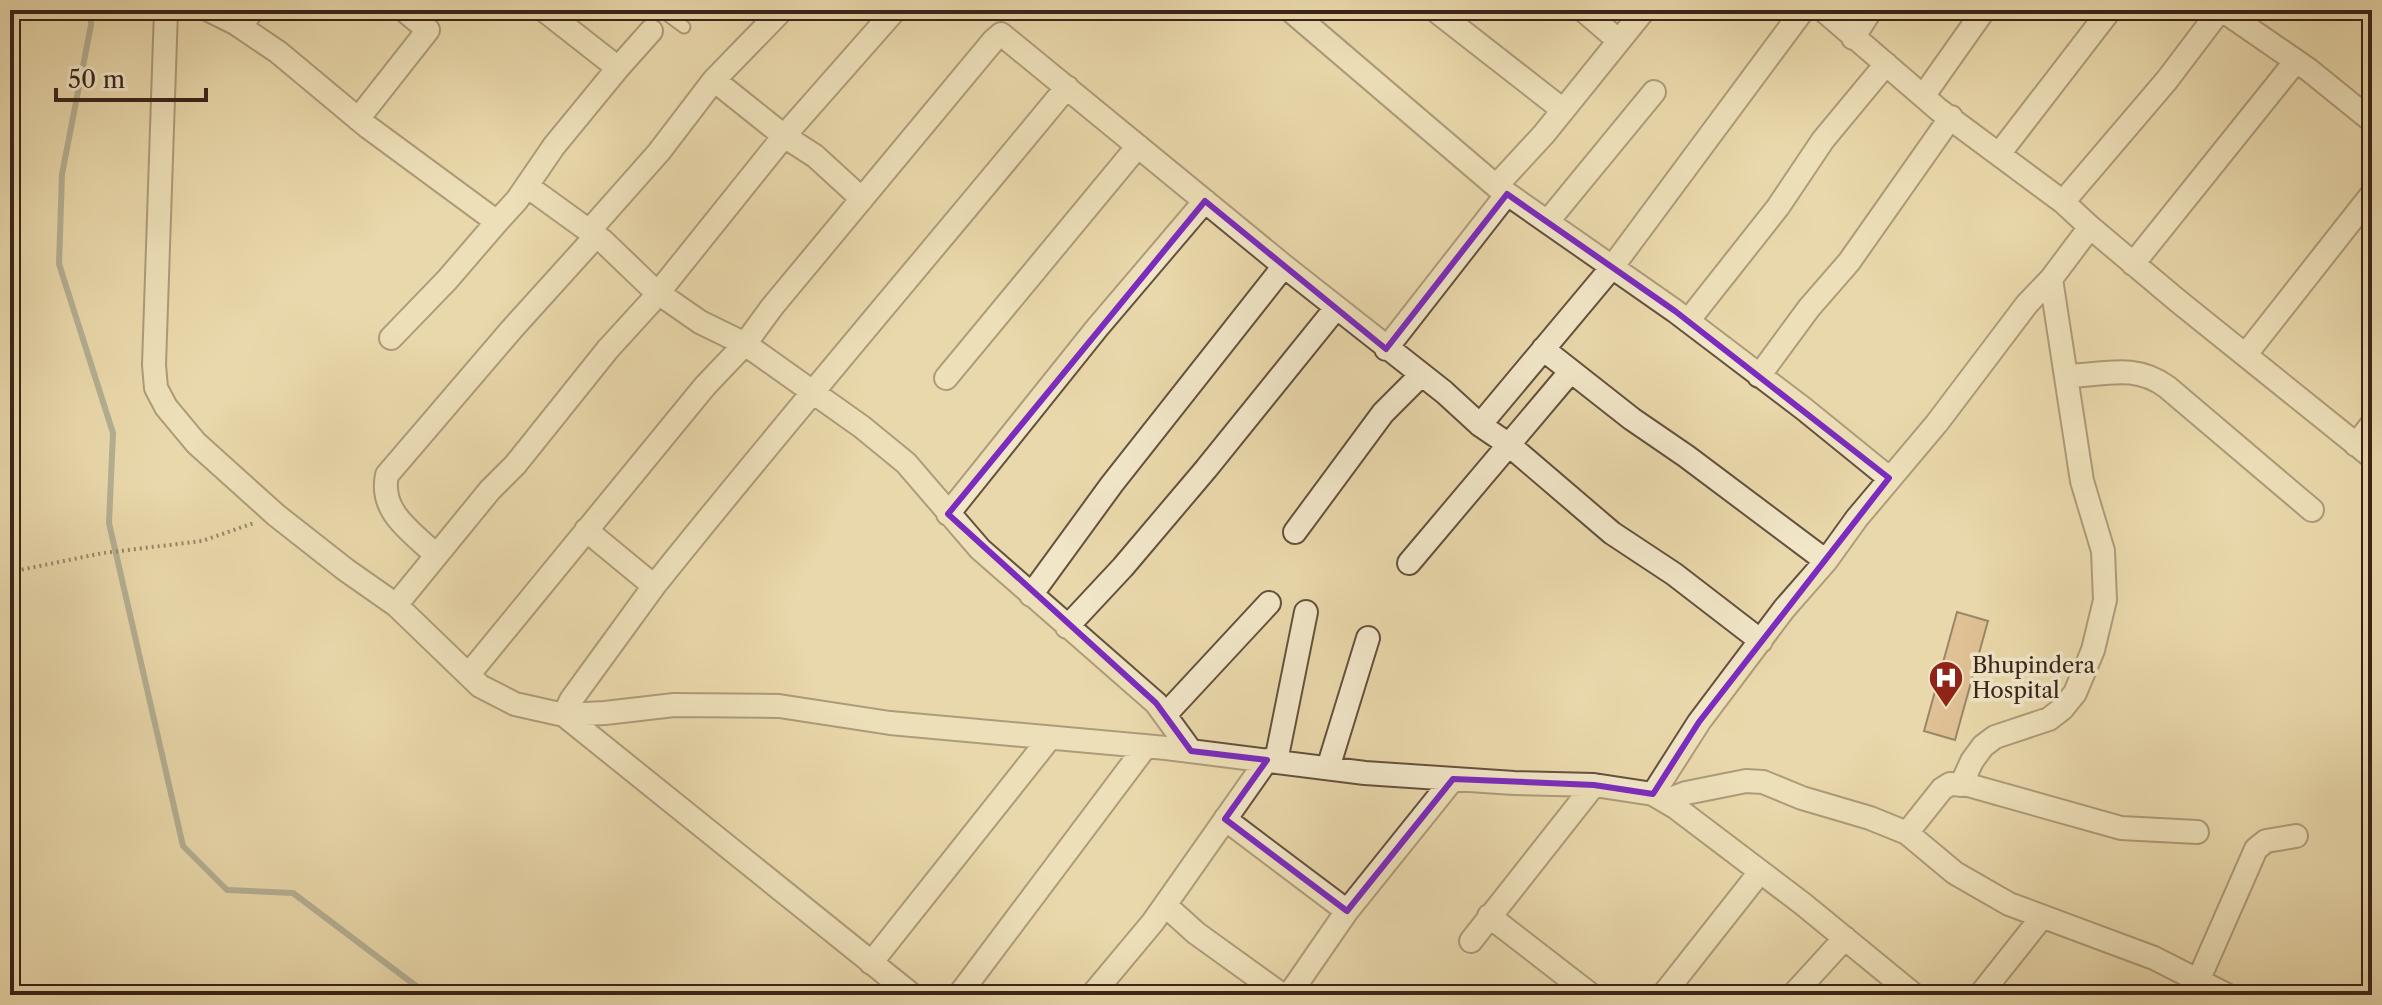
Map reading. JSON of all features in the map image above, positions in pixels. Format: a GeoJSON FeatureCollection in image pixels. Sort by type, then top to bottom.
{"type":"FeatureCollection","features":[{"type":"Feature","properties":{"kind":"street"},"geometry":{"type":"LineString","coordinates":[[166,10],[154,365],[156,388],[166,407],[196,443],[276,515],[396,605],[480,686],[515,704],[564,715],[674,705],[779,706],[890,723],[1146,746],[1365,773],[1594,785],[1659,798],[1732,784],[1763,782],[1907,833],[1966,880],[2009,904],[2154,958],[2227,995]]}},
{"type":"Feature","properties":{"kind":"street"},"geometry":{"type":"LineString","coordinates":[[209,10],[247,18],[278,52],[358,119],[497,222]]}},
{"type":"Feature","properties":{"kind":"street"},"geometry":{"type":"LineString","coordinates":[[358,119],[428,30],[404,10]]}},
{"type":"Feature","properties":{"kind":"street"},"geometry":{"type":"LineString","coordinates":[[544,10],[618,68]]}},
{"type":"Feature","properties":{"kind":"street"},"geometry":{"type":"LineString","coordinates":[[436,555],[396,518],[387,504],[384,488],[387,475],[593,234],[714,80],[782,10]]}},
{"type":"Feature","properties":{"kind":"street"},"geometry":{"type":"LineString","coordinates":[[396,605],[658,293],[784,136],[895,10]]}},
{"type":"Feature","properties":{"kind":"street"},"geometry":{"type":"LineString","coordinates":[[1290,10],[1501,190],[1688,321],[1889,478]]}},
{"type":"Feature","properties":{"kind":"street"},"geometry":{"type":"LineString","coordinates":[[1435,10],[1563,110]]}},
{"type":"Feature","properties":{"kind":"street"},"geometry":{"type":"LineString","coordinates":[[1583,10],[1619,41]]}},
{"type":"Feature","properties":{"kind":"street"},"geometry":{"type":"LineString","coordinates":[[1386,349],[1501,190],[1644,10]]}},
{"type":"Feature","properties":{"kind":"street"},"geometry":{"type":"LineString","coordinates":[[1480,425],[1613,266],[1803,10]]}},
{"type":"Feature","properties":{"kind":"street"},"geometry":{"type":"LineString","coordinates":[[1823,10],[1951,117],[2063,202],[2133,264],[2364,451],[2372,424]]}},
{"type":"Feature","properties":{"kind":"street"},"geometry":{"type":"LineString","coordinates":[[1853,38],[1871,10]]}},
{"type":"Feature","properties":{"kind":"street"},"geometry":{"type":"LineString","coordinates":[[1924,95],[1984,10]]}},
{"type":"Feature","properties":{"kind":"street"},"geometry":{"type":"LineString","coordinates":[[1999,154],[2110,10]]}},
{"type":"Feature","properties":{"kind":"street"},"geometry":{"type":"LineString","coordinates":[[2063,202],[2167,80],[2221,10],[2369,113]]}},
{"type":"Feature","properties":{"kind":"street"},"geometry":{"type":"LineString","coordinates":[[391,338],[497,222],[554,146],[651,31]]}},
{"type":"Feature","properties":{"kind":"street"},"geometry":{"type":"LineString","coordinates":[[469,674],[998,35],[1006,36],[1386,349],[1508,444],[1612,533],[1674,574],[1761,641]]}},
{"type":"Feature","properties":{"kind":"street"},"geometry":{"type":"LineString","coordinates":[[2133,264],[2296,61]]}},
{"type":"Feature","properties":{"kind":"street"},"geometry":{"type":"LineString","coordinates":[[1688,321],[1778,207],[1823,140],[1886,64]]}},
{"type":"Feature","properties":{"kind":"street"},"geometry":{"type":"LineString","coordinates":[[714,80],[784,136],[815,156],[862,199]]}},
{"type":"Feature","properties":{"kind":"street"},"geometry":{"type":"LineString","coordinates":[[564,715],[571,700],[654,586],[764,449],[1067,87]]}},
{"type":"Feature","properties":{"kind":"street"},"geometry":{"type":"LineString","coordinates":[[1548,221],[1654,92]]}},
{"type":"Feature","properties":{"kind":"street"},"geometry":{"type":"LineString","coordinates":[[1759,376],[1809,308],[1849,262],[1951,117]]}},
{"type":"Feature","properties":{"kind":"street"},"geometry":{"type":"LineString","coordinates":[[946,378],[1138,146]]}},
{"type":"Feature","properties":{"kind":"street"},"geometry":{"type":"LineString","coordinates":[[527,186],[593,234],[658,293],[700,322],[745,344],[862,427],[906,463],[980,549],[1156,703],[1191,751]]}},
{"type":"Feature","properties":{"kind":"street"},"geometry":{"type":"LineString","coordinates":[[2246,354],[2372,194]]}},
{"type":"Feature","properties":{"kind":"street"},"geometry":{"type":"LineString","coordinates":[[948,514],[1097,328],[1205,201]]}},
{"type":"Feature","properties":{"kind":"street"},"geometry":{"type":"LineString","coordinates":[[1659,798],[1699,722],[1784,609],[1937,423],[2090,227]]}},
{"type":"Feature","properties":{"kind":"street"},"geometry":{"type":"LineString","coordinates":[[1031,595],[1112,484],[1284,266]]}},
{"type":"Feature","properties":{"kind":"street"},"geometry":{"type":"LineString","coordinates":[[1961,785],[1983,746],[1995,737],[2031,727],[2062,709],[2083,679],[2105,600],[2103,551],[2082,481],[2051,279]]}},
{"type":"Feature","properties":{"kind":"street"},"geometry":{"type":"LineString","coordinates":[[1067,627],[1123,567],[1206,469],[1336,308]]}},
{"type":"Feature","properties":{"kind":"street"},"geometry":{"type":"LineString","coordinates":[[1543,349],[1826,561]]}},
{"type":"Feature","properties":{"kind":"street"},"geometry":{"type":"LineString","coordinates":[[1409,563],[1571,371]]}},
{"type":"Feature","properties":{"kind":"street"},"geometry":{"type":"LineString","coordinates":[[2067,376],[2121,372],[2149,374],[2312,510]]}},
{"type":"Feature","properties":{"kind":"street"},"geometry":{"type":"LineString","coordinates":[[1295,532],[1383,413],[1421,375]]}},
{"type":"Feature","properties":{"kind":"street"},"geometry":{"type":"LineString","coordinates":[[586,530],[654,586]]}},
{"type":"Feature","properties":{"kind":"street"},"geometry":{"type":"LineString","coordinates":[[1165,715],[1269,603]]}},
{"type":"Feature","properties":{"kind":"street"},"geometry":{"type":"LineString","coordinates":[[1092,995],[1165,905],[1271,760],[1306,612]]}},
{"type":"Feature","properties":{"kind":"street"},"geometry":{"type":"LineString","coordinates":[[1328,768],[1368,638]]}},
{"type":"Feature","properties":{"kind":"street"},"geometry":{"type":"LineString","coordinates":[[564,715],[912,995]]}},
{"type":"Feature","properties":{"kind":"street"},"geometry":{"type":"LineString","coordinates":[[871,963],[1049,739]]}},
{"type":"Feature","properties":{"kind":"street"},"geometry":{"type":"LineString","coordinates":[[959,995],[1146,746]]}},
{"type":"Feature","properties":{"kind":"street"},"geometry":{"type":"LineString","coordinates":[[1289,995],[1347,911],[1453,779]]}},
{"type":"Feature","properties":{"kind":"street"},"geometry":{"type":"LineString","coordinates":[[1907,833],[1942,789],[1950,784],[2018,797],[2121,828],[2197,832]]}},
{"type":"Feature","properties":{"kind":"street"},"geometry":{"type":"LineString","coordinates":[[1471,941],[1594,785]]}},
{"type":"Feature","properties":{"kind":"street"},"geometry":{"type":"LineString","coordinates":[[1659,798],[1760,872],[1914,995]]}},
{"type":"Feature","properties":{"kind":"street"},"geometry":{"type":"LineString","coordinates":[[1225,819],[1347,911]]}},
{"type":"Feature","properties":{"kind":"street"},"geometry":{"type":"LineString","coordinates":[[2198,981],[2256,849],[2266,841],[2296,836]]}},
{"type":"Feature","properties":{"kind":"street"},"geometry":{"type":"LineString","coordinates":[[1663,995],[1760,872]]}},
{"type":"Feature","properties":{"kind":"street"},"geometry":{"type":"LineString","coordinates":[[1165,905],[1196,933],[1282,995]]}},
{"type":"Feature","properties":{"kind":"street"},"geometry":{"type":"LineString","coordinates":[[1489,916],[1591,995]]}},
{"type":"Feature","properties":{"kind":"street"},"geometry":{"type":"LineString","coordinates":[[1980,995],[2042,917]]}},
{"type":"Feature","properties":{"kind":"street"},"geometry":{"type":"LineString","coordinates":[[1793,995],[1845,938]]}},
{"type":"Feature","properties":{"kind":"lane"},"geometry":{"type":"LineString","coordinates":[[661,10],[684,27]]}},
{"type":"Feature","properties":{"kind":"path"},"geometry":{"type":"LineString","coordinates":[[10,572],[103,553],[202,541],[276,515]]}},
{"type":"Feature","properties":{"kind":"highlighted area"},"geometry":{"type":"Polygon","coordinates":[[[1507,194],[1675,311],[1889,478],[1699,722],[1653,794],[1594,785],[1453,779],[1347,911],[1225,819],[1267,760],[1191,751],[1156,703],[948,514],[1205,201],[1386,349],[1507,194]]]}},
{"type":"Feature","properties":{"kind":"building"},"geometry":{"type":"Polygon","coordinates":[[[1957,612],[1988,621],[1955,740],[1924,731],[1957,612]]]}},
{"type":"Feature","properties":{"kind":"waterway"},"geometry":{"type":"LineString","coordinates":[[91,10],[91,25],[62,174],[59,264],[113,433],[109,523],[183,846],[227,890],[293,893],[428,995]]}},
{"type":"Feature","properties":{"kind":"place","name":"Bhupindera Hospital"},"geometry":{"type":"Point","coordinates":[1946,709]}}]}
